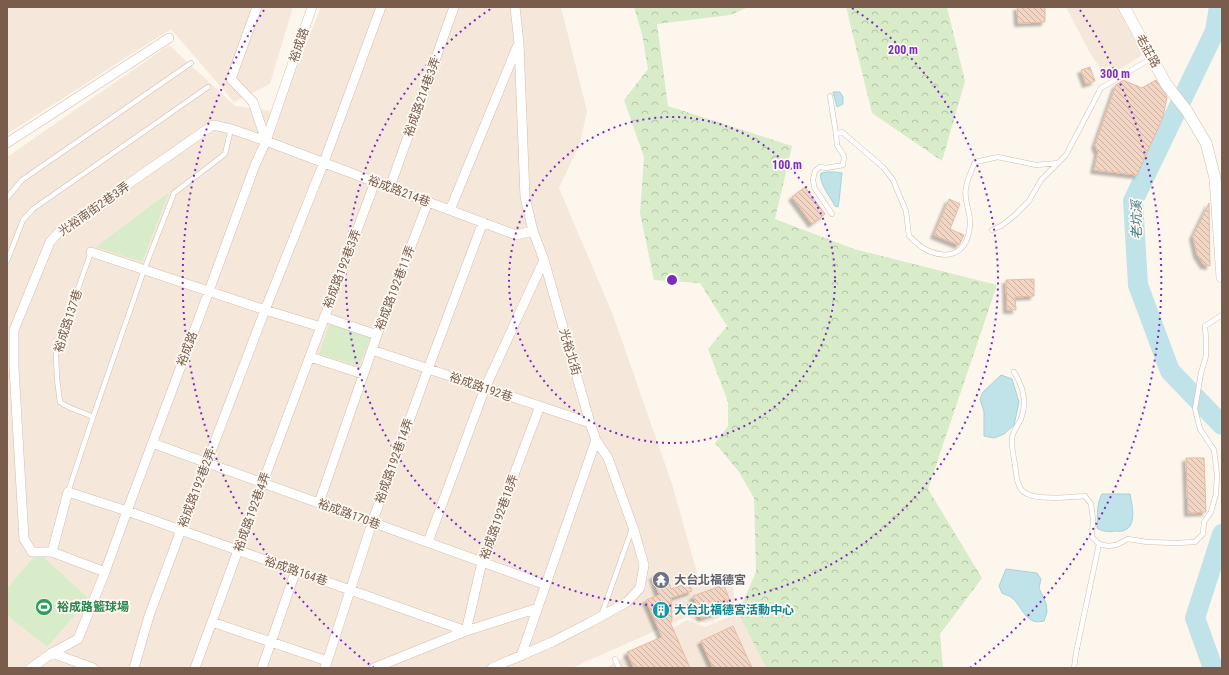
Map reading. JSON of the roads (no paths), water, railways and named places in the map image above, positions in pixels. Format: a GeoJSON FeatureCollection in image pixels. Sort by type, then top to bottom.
{"type":"FeatureCollection","features":[{"type":"Feature","properties":{"kind":"street"},"geometry":{"type":"LineString","coordinates":[[257,7],[231,79],[253,102],[266,140]]}},
{"type":"Feature","properties":{"kind":"street","name":"裕成路"},"geometry":{"type":"LineString","coordinates":[[31,668],[52,653],[78,639],[105,572],[255,165],[266,140],[312,7]]}},
{"type":"Feature","properties":{"kind":"street","name":"裕成路192巷2弄"},"geometry":{"type":"LineString","coordinates":[[134,668],[149,616],[181,530],[265,310],[324,162],[381,7]]}},
{"type":"Feature","properties":{"kind":"street","name":"裕成路214巷3弄"},"geometry":{"type":"LineString","coordinates":[[390,187],[454,7]]}},
{"type":"Feature","properties":{"kind":"street","name":"光裕北街"},"geometry":{"type":"LineString","coordinates":[[513,7],[519,43],[526,198],[533,231],[544,260],[590,423],[596,440],[608,458],[633,526],[644,564],[640,588],[627,602],[552,642],[521,656]]}},
{"type":"Feature","properties":{"kind":"street","name":"老莊路"},"geometry":{"type":"LineString","coordinates":[[1124,7],[1166,84],[1187,111],[1206,143],[1215,178],[1222,277]]}},
{"type":"Feature","properties":{"kind":"street"},"geometry":{"type":"LineString","coordinates":[[7,143],[169,38]]}},
{"type":"Feature","properties":{"kind":"street"},"geometry":{"type":"LineString","coordinates":[[450,210],[519,43]]}},
{"type":"Feature","properties":{"kind":"street","name":"光裕南街2巷3弄"},"geometry":{"type":"LineString","coordinates":[[105,572],[52,552],[32,552],[24,539],[14,368],[14,330],[50,242],[58,233],[213,125],[231,129]]}},
{"type":"Feature","properties":{"kind":"street","name":"裕成路214巷"},"geometry":{"type":"LineString","coordinates":[[231,129],[266,140],[516,235],[533,231]]}},
{"type":"Feature","properties":{"kind":"street","name":"裕成路192巷3弄"},"geometry":{"type":"LineString","coordinates":[[310,357],[375,182]]}},
{"type":"Feature","properties":{"kind":"street","name":"裕成路192巷11弄"},"geometry":{"type":"LineString","coordinates":[[319,503],[377,335],[428,202]]}},
{"type":"Feature","properties":{"kind":"street","name":"裕成路192巷14弄"},"geometry":{"type":"LineString","coordinates":[[326,665],[372,522],[483,222]]}},
{"type":"Feature","properties":{"kind":"street"},"geometry":{"type":"LineString","coordinates":[[91,252],[320,328]]}},
{"type":"Feature","properties":{"kind":"street"},"geometry":{"type":"LineString","coordinates":[[428,542],[485,388],[544,260]]}},
{"type":"Feature","properties":{"kind":"street"},"geometry":{"type":"LineString","coordinates":[[324,317],[377,335]]}},
{"type":"Feature","properties":{"kind":"street","name":"裕成路192巷"},"geometry":{"type":"LineString","coordinates":[[372,350],[590,423]]}},
{"type":"Feature","properties":{"kind":"street"},"geometry":{"type":"LineString","coordinates":[[310,357],[363,374]]}},
{"type":"Feature","properties":{"kind":"street","name":"裕成路192巷4弄"},"geometry":{"type":"LineString","coordinates":[[195,668],[310,357]]}},
{"type":"Feature","properties":{"kind":"street","name":"裕成路192巷18弄"},"geometry":{"type":"LineString","coordinates":[[466,631],[482,562],[540,406]]}},
{"type":"Feature","properties":{"kind":"street"},"geometry":{"type":"LineString","coordinates":[[492,668],[521,656],[596,440]]}},
{"type":"Feature","properties":{"kind":"street","name":"裕成路170巷"},"geometry":{"type":"LineString","coordinates":[[152,443],[546,585]]}},
{"type":"Feature","properties":{"kind":"street"},"geometry":{"type":"LineString","coordinates":[[52,552],[68,492]]}},
{"type":"Feature","properties":{"kind":"street","name":"裕成路164巷"},"geometry":{"type":"LineString","coordinates":[[68,492],[296,570],[466,631]]}},
{"type":"Feature","properties":{"kind":"street"},"geometry":{"type":"LineString","coordinates":[[262,668],[296,570]]}},
{"type":"Feature","properties":{"kind":"street"},"geometry":{"type":"LineString","coordinates":[[374,668],[466,631],[538,608]]}},
{"type":"Feature","properties":{"kind":"street"},"geometry":{"type":"LineString","coordinates":[[212,622],[271,642],[326,665]]}},
{"type":"Feature","properties":{"kind":"street"},"geometry":{"type":"LineString","coordinates":[[52,653],[93,668]]}},
{"type":"Feature","properties":{"kind":"lane"},"geometry":{"type":"LineString","coordinates":[[992,230],[1002,226],[1015,215],[1029,200],[1042,180],[1066,155],[1101,88],[1152,58]]}},
{"type":"Feature","properties":{"kind":"lane"},"geometry":{"type":"LineString","coordinates":[[7,198],[22,180],[191,63]]}},
{"type":"Feature","properties":{"kind":"lane"},"geometry":{"type":"LineString","coordinates":[[7,261],[23,220],[33,209],[208,87]]}},
{"type":"Feature","properties":{"kind":"lane"},"geometry":{"type":"LineString","coordinates":[[830,96],[837,145],[844,156],[843,165],[826,168],[820,167],[815,171],[813,179],[814,187],[832,214]]}},
{"type":"Feature","properties":{"kind":"lane"},"geometry":{"type":"LineString","coordinates":[[68,492],[144,270],[174,193],[225,154],[231,129]]}},
{"type":"Feature","properties":{"kind":"lane"},"geometry":{"type":"LineString","coordinates":[[836,134],[842,132],[883,167],[892,180],[906,211],[909,236],[922,248],[935,253],[952,254],[964,247],[970,223],[965,189],[975,162],[998,157],[1036,165],[1058,163]]}},
{"type":"Feature","properties":{"kind":"lane","name":"裕成路137巷"},"geometry":{"type":"LineString","coordinates":[[91,252],[61,336],[56,355],[56,379],[60,402],[66,407],[78,410],[94,417]]}},
{"type":"Feature","properties":{"kind":"lane"},"geometry":{"type":"LineString","coordinates":[[1014,372],[1020,381],[1024,396],[1021,418],[1012,439],[1016,479],[1021,490],[1029,496],[1085,496],[1091,504],[1093,519],[1092,537],[1099,544],[1108,546],[1116,545],[1128,540],[1176,543],[1195,542],[1203,534],[1204,522],[1211,512],[1216,494],[1217,475],[1214,450],[1200,429],[1195,409],[1198,387],[1206,356],[1205,326],[1222,315]]}},
{"type":"Feature","properties":{"kind":"lane"},"geometry":{"type":"LineString","coordinates":[[601,616],[633,526]]}},
{"type":"Feature","properties":{"kind":"lane"},"geometry":{"type":"LineString","coordinates":[[1074,668],[1099,544]]}},
{"type":"Feature","properties":{"kind":"lane"},"geometry":{"type":"LineString","coordinates":[[615,659],[620,668]]}},
{"type":"Feature","properties":{"kind":"water"},"geometry":{"type":"Polygon","coordinates":[[[833,92],[840,92],[843,97],[843,104],[837,107],[833,92]]]}},
{"type":"Feature","properties":{"kind":"water"},"geometry":{"type":"Polygon","coordinates":[[[821,173],[842,173],[838,207],[835,206],[821,181],[821,173]]]}},
{"type":"Feature","properties":{"kind":"water"},"geometry":{"type":"Polygon","coordinates":[[[1001,375],[1012,379],[1019,402],[1014,425],[1004,434],[994,438],[984,436],[984,412],[980,399],[983,392],[1001,375]]]}},
{"type":"Feature","properties":{"kind":"water"},"geometry":{"type":"Polygon","coordinates":[[[1102,494],[1130,494],[1133,514],[1129,527],[1123,531],[1111,532],[1097,528],[1098,507],[1102,494]]]}},
{"type":"Feature","properties":{"kind":"water"},"geometry":{"type":"Polygon","coordinates":[[[1006,569],[1037,573],[1041,579],[1039,588],[1046,603],[1047,612],[1044,621],[1038,622],[1028,618],[1011,597],[1002,593],[999,586],[1006,569]]]}},
{"type":"Feature","properties":{"kind":"waterway","name":"老坑溪"},"geometry":{"type":"LineString","coordinates":[[1219,7],[1215,31],[1133,201],[1138,285],[1170,371],[1222,425]]}},
{"type":"Feature","properties":{"kind":"waterway","name":"老坑溪"},"geometry":{"type":"LineString","coordinates":[[1213,668],[1195,618],[1222,534]]}},
{"type":"Feature","properties":{"kind":"place","name":"大台北福德宮"},"geometry":{"type":"Point","coordinates":[661,580]}},
{"type":"Feature","properties":{"kind":"place","name":"裕成路籃球場"},"geometry":{"type":"Point","coordinates":[44,607]}},
{"type":"Feature","properties":{"kind":"place","name":"大台北福德宮活動中心"},"geometry":{"type":"Point","coordinates":[661,610]}}]}
